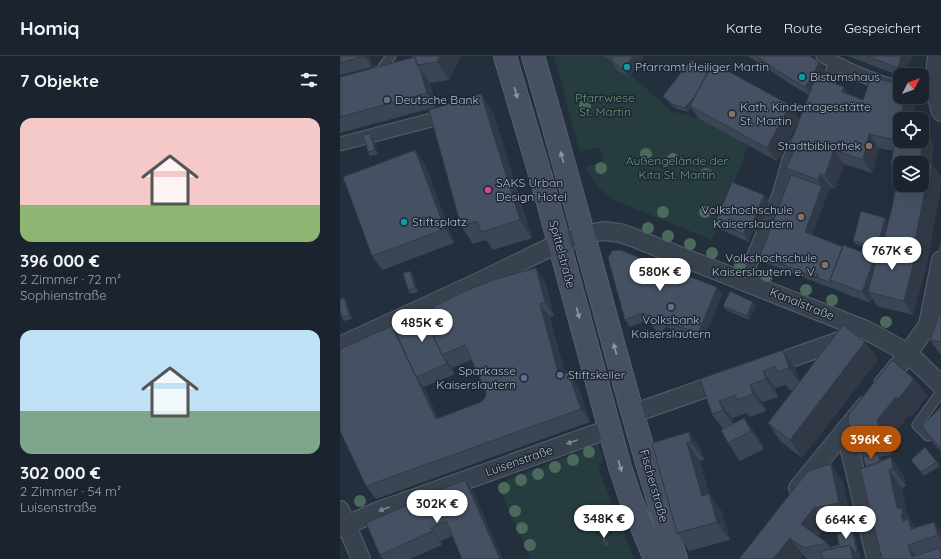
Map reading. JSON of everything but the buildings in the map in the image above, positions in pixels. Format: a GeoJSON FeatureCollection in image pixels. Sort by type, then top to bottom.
{"type":"FeatureCollection","features":[{"type":"Feature","properties":{"kind":"main road","name":"Spittelstraße"},"geometry":{"type":"LineString","coordinates":[[505,56],[609,429]]}},
{"type":"Feature","properties":{"kind":"main road","name":"Spittelstraße"},"geometry":{"type":"LineString","coordinates":[[533,56],[568,177],[632,413]]}},
{"type":"Feature","properties":{"kind":"main road","name":"Fischerstraße"},"geometry":{"type":"LineString","coordinates":[[632,413],[676,559]]}},
{"type":"Feature","properties":{"kind":"main road","name":"Fischerstraße"},"geometry":{"type":"LineString","coordinates":[[609,429],[631,500],[656,559]]}},
{"type":"Feature","properties":{"kind":"street"},"geometry":{"type":"LineString","coordinates":[[823,56],[836,64],[893,86]]}},
{"type":"Feature","properties":{"kind":"street"},"geometry":{"type":"LineString","coordinates":[[933,101],[937,56]]}},
{"type":"Feature","properties":{"kind":"street"},"geometry":{"type":"LineString","coordinates":[[813,111],[836,64]]}},
{"type":"Feature","properties":{"kind":"street"},"geometry":{"type":"LineString","coordinates":[[340,144],[439,118]]}},
{"type":"Feature","properties":{"kind":"street"},"geometry":{"type":"LineString","coordinates":[[743,281],[778,195],[790,159],[806,125]]}},
{"type":"Feature","properties":{"kind":"street","name":"Kanalstraße"},"geometry":{"type":"LineString","coordinates":[[558,243],[583,235],[604,231],[620,233],[866,330],[908,353],[941,385]]}},
{"type":"Feature","properties":{"kind":"street"},"geometry":{"type":"LineString","coordinates":[[340,346],[483,280],[558,243]]}},
{"type":"Feature","properties":{"kind":"street"},"geometry":{"type":"LineString","coordinates":[[786,503],[908,353],[928,325],[938,297],[941,260]]}},
{"type":"Feature","properties":{"kind":"street"},"geometry":{"type":"LineString","coordinates":[[632,413],[646,410],[866,330]]}},
{"type":"Feature","properties":{"kind":"street","name":"Luisenstraße"},"geometry":{"type":"LineString","coordinates":[[342,521],[376,512],[609,429]]}},
{"type":"Feature","properties":{"kind":"street"},"geometry":{"type":"LineString","coordinates":[[845,430],[876,559]]}},
{"type":"Feature","properties":{"kind":"street"},"geometry":{"type":"LineString","coordinates":[[342,521],[361,559]]}},
{"type":"Feature","properties":{"kind":"lane"},"geometry":{"type":"LineString","coordinates":[[367,74],[381,70],[391,56]]}},
{"type":"Feature","properties":{"kind":"lane"},"geometry":{"type":"LineString","coordinates":[[928,436],[917,425],[941,392]]}},
{"type":"Feature","properties":{"kind":"green space","name":"Außengelände der Kita St. Martin"},"geometry":{"type":"Polygon","coordinates":[[[554,56],[605,56],[619,66],[617,69],[629,77],[631,75],[671,111],[699,119],[748,146],[712,240],[614,200],[598,187],[585,167],[604,162],[599,147],[580,152],[554,56]]]}},
{"type":"Feature","properties":{"kind":"green space"},"geometry":{"type":"Polygon","coordinates":[[[597,441],[603,461],[598,468],[634,559],[531,559],[497,484],[584,450],[597,441]]]}},
{"type":"Feature","properties":{"kind":"place","name":"Pfarramt Heiliger Martin"},"geometry":{"type":"Point","coordinates":[627,67]}},
{"type":"Feature","properties":{"kind":"place","name":"Bistumshaus"},"geometry":{"type":"Point","coordinates":[802,77]}},
{"type":"Feature","properties":{"kind":"place","name":"Deutsche Bank"},"geometry":{"type":"Point","coordinates":[387,100]}},
{"type":"Feature","properties":{"kind":"place","name":"Kath. Kindertagesstätte St. Martin"},"geometry":{"type":"Point","coordinates":[732,114]}},
{"type":"Feature","properties":{"kind":"place","name":"Stadtbibliothek"},"geometry":{"type":"Point","coordinates":[869,146]}},
{"type":"Feature","properties":{"kind":"place","name":"SAKS Urban Design Hotel"},"geometry":{"type":"Point","coordinates":[488,190]}},
{"type":"Feature","properties":{"kind":"place","name":"Volkshochschule Kaiserslautern"},"geometry":{"type":"Point","coordinates":[801,217]}},
{"type":"Feature","properties":{"kind":"place","name":"Stiftsplatz"},"geometry":{"type":"Point","coordinates":[404,222]}},
{"type":"Feature","properties":{"kind":"place","name":"Volkshochschule Kaiserslautern e. V."},"geometry":{"type":"Point","coordinates":[825,265]}},
{"type":"Feature","properties":{"kind":"place","name":"Volksbank Kaiserslautern"},"geometry":{"type":"Point","coordinates":[671,307]}},
{"type":"Feature","properties":{"kind":"place","name":"Stiftskeller"},"geometry":{"type":"Point","coordinates":[560,375]}},
{"type":"Feature","properties":{"kind":"place","name":"Sparkasse Kaiserslautern"},"geometry":{"type":"Point","coordinates":[524,378]}},
{"type":"Feature","properties":{"kind":"park label","name":"Pfarrwiese St. Martin"},"geometry":{"type":"Point","coordinates":[605,105]}}]}
